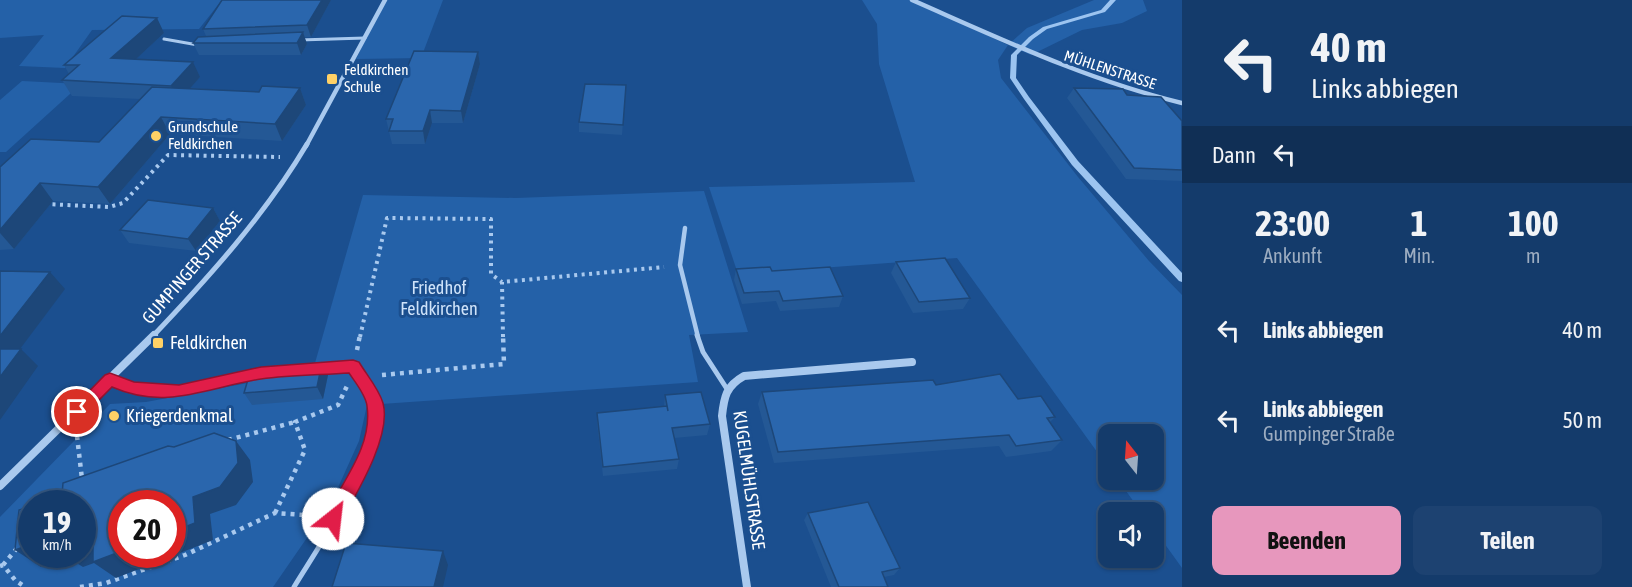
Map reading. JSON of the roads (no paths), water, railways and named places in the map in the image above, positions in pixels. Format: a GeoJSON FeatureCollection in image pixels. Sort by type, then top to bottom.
{"type":"FeatureCollection","features":[{"type":"Feature","properties":{"kind":"street","name":"GUMPINGER STRASSE"},"geometry":{"type":"LineString","coordinates":[[0,486],[110,379],[178,308],[270,201],[299,158],[386,0]]}},
{"type":"Feature","properties":{"kind":"street","name":"MÜHLENSTRASSE"},"geometry":{"type":"LineString","coordinates":[[912,0],[1031,55],[1118,87],[1182,103]]}},
{"type":"Feature","properties":{"kind":"street","name":"KUGELMÜHLSTRASSE"},"geometry":{"type":"LineString","coordinates":[[747,587],[722,416],[726,389],[732,382],[744,376],[912,362]]}},
{"type":"Feature","properties":{"kind":"lane"},"geometry":{"type":"LineString","coordinates":[[299,40],[365,38]]}},
{"type":"Feature","properties":{"kind":"lane"},"geometry":{"type":"LineString","coordinates":[[164,39],[201,45]]}},
{"type":"Feature","properties":{"kind":"lane"},"geometry":{"type":"LineString","coordinates":[[685,228],[680,265],[703,352],[726,389]]}},
{"type":"Feature","properties":{"kind":"lane"},"geometry":{"type":"LineString","coordinates":[[294,587],[361,470],[371,441],[375,404],[361,376],[353,367],[314,368]]}},
{"type":"Feature","properties":{"kind":"lane"},"geometry":{"type":"LineString","coordinates":[[110,379],[132,389],[179,391],[261,373]]}},
{"type":"Feature","properties":{"kind":"waterway"},"geometry":{"type":"LineString","coordinates":[[1113,0],[1103,11],[1045,28],[1031,38],[1014,55],[1013,78],[1075,163],[1182,279]]}},
{"type":"Feature","properties":{"kind":"place","name":"Feldkirchen Schule"},"geometry":{"type":"Point","coordinates":[332,79]}},
{"type":"Feature","properties":{"kind":"place","name":"Grundschule Feldkirchen"},"geometry":{"type":"Point","coordinates":[156,136]}},
{"type":"Feature","properties":{"kind":"place","name":"Feldkirchen"},"geometry":{"type":"Point","coordinates":[158,343]}},
{"type":"Feature","properties":{"kind":"place","name":"Kriegerdenkmal"},"geometry":{"type":"Point","coordinates":[114,416]}},
{"type":"Feature","properties":{"kind":"park label","name":"Friedhof Feldkirchen"},"geometry":{"type":"Point","coordinates":[439,298]}}]}
